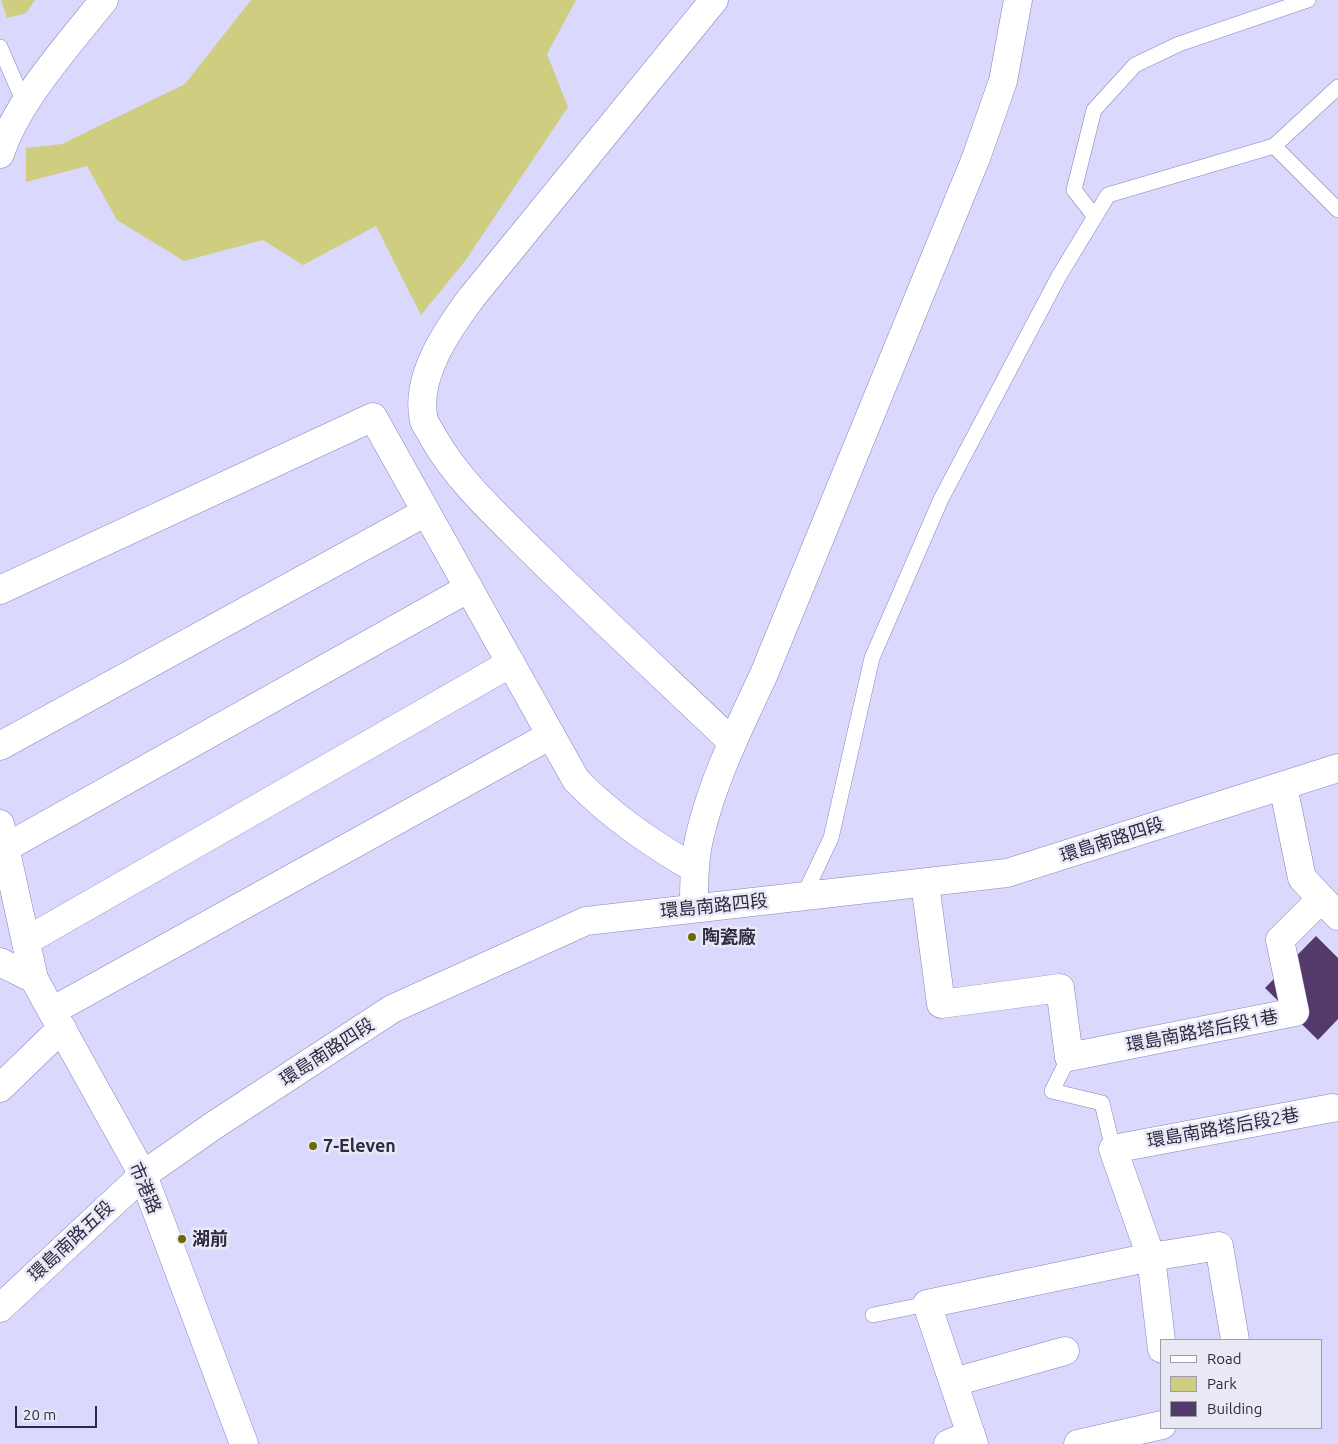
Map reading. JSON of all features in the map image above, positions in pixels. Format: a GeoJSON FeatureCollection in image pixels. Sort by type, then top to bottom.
{"type":"FeatureCollection","features":[{"type":"Feature","properties":{"kind":"street"},"geometry":{"type":"LineString","coordinates":[[0,154],[5,140],[46,74],[104,0]]}},
{"type":"Feature","properties":{"kind":"street"},"geometry":{"type":"LineString","coordinates":[[714,0],[472,297],[445,335],[431,365],[424,396],[424,421],[444,455],[468,484],[624,642],[732,742]]}},
{"type":"Feature","properties":{"kind":"street"},"geometry":{"type":"LineString","coordinates":[[694,908],[695,869],[700,837],[708,807],[732,742],[764,674],[976,158],[1003,81],[1018,0]]}},
{"type":"Feature","properties":{"kind":"street"},"geometry":{"type":"LineString","coordinates":[[0,590],[373,417],[576,780],[598,803],[627,826],[695,869]]}},
{"type":"Feature","properties":{"kind":"street"},"geometry":{"type":"LineString","coordinates":[[0,746],[426,512]]}},
{"type":"Feature","properties":{"kind":"street"},"geometry":{"type":"LineString","coordinates":[[3,836],[469,588]]}},
{"type":"Feature","properties":{"kind":"street"},"geometry":{"type":"LineString","coordinates":[[26,941],[511,663]]}},
{"type":"Feature","properties":{"kind":"street"},"geometry":{"type":"LineString","coordinates":[[0,1088],[57,1020],[551,735]]}},
{"type":"Feature","properties":{"kind":"street","name":"環島南路四段"},"geometry":{"type":"LineString","coordinates":[[143,1176],[213,1126],[392,1009],[586,921],[1007,873],[1338,768]]}},
{"type":"Feature","properties":{"kind":"street"},"geometry":{"type":"LineString","coordinates":[[1282,786],[1302,878],[1330,908]]}},
{"type":"Feature","properties":{"kind":"street","name":"市港路"},"geometry":{"type":"LineString","coordinates":[[3,836],[34,979],[143,1176],[244,1444]]}},
{"type":"Feature","properties":{"kind":"street"},"geometry":{"type":"LineString","coordinates":[[925,882],[941,1004],[1060,988],[1069,1057]]}},
{"type":"Feature","properties":{"kind":"street","name":"環島南路塔后段1巷"},"geometry":{"type":"LineString","coordinates":[[1069,1057],[1296,1012],[1280,940],[1330,908]]}},
{"type":"Feature","properties":{"kind":"street"},"geometry":{"type":"LineString","coordinates":[[0,962],[34,979]]}},
{"type":"Feature","properties":{"kind":"street","name":"環島南路塔后段2巷"},"geometry":{"type":"LineString","coordinates":[[1113,1149],[1332,1108]]}},
{"type":"Feature","properties":{"kind":"street"},"geometry":{"type":"LineString","coordinates":[[1113,1149],[1151,1257],[1161,1339]]}},
{"type":"Feature","properties":{"kind":"street","name":"環島南路五段"},"geometry":{"type":"LineString","coordinates":[[0,1308],[143,1176]]}},
{"type":"Feature","properties":{"kind":"street"},"geometry":{"type":"LineString","coordinates":[[964,1441],[954,1382],[928,1304],[1151,1257],[1219,1246],[1235,1339]]}},
{"type":"Feature","properties":{"kind":"street"},"geometry":{"type":"LineString","coordinates":[[954,1382],[1065,1351]]}},
{"type":"Feature","properties":{"kind":"street"},"geometry":{"type":"LineString","coordinates":[[1078,1444],[1160,1425]]}},
{"type":"Feature","properties":{"kind":"lane"},"geometry":{"type":"LineString","coordinates":[[1095,217],[1074,190],[1094,110],[1135,65],[1179,44],[1308,0]]}},
{"type":"Feature","properties":{"kind":"lane"},"geometry":{"type":"LineString","coordinates":[[0,47],[25,106]]}},
{"type":"Feature","properties":{"kind":"lane"},"geometry":{"type":"LineString","coordinates":[[803,897],[830,838],[872,658],[941,500],[1059,276],[1108,195],[1274,146],[1338,87]]}},
{"type":"Feature","properties":{"kind":"lane"},"geometry":{"type":"LineString","coordinates":[[1274,146],[1338,210]]}},
{"type":"Feature","properties":{"kind":"lane"},"geometry":{"type":"LineString","coordinates":[[1069,1057],[1052,1092],[1102,1103],[1113,1149]]}},
{"type":"Feature","properties":{"kind":"lane"},"geometry":{"type":"LineString","coordinates":[[873,1315],[928,1304]]}},
{"type":"Feature","properties":{"kind":"green space"},"geometry":{"type":"Polygon","coordinates":[[[1,0],[35,0],[26,13],[7,18],[1,0]]]}},
{"type":"Feature","properties":{"kind":"green space"},"geometry":{"type":"Polygon","coordinates":[[[251,0],[576,0],[547,54],[568,107],[465,261],[421,315],[376,226],[303,265],[263,240],[184,261],[117,220],[87,166],[26,182],[26,148],[62,144],[185,84],[251,0]]]}},
{"type":"Feature","properties":{"kind":"building"},"geometry":{"type":"Polygon","coordinates":[[[1316,936],[1338,958],[1338,1019],[1318,1040],[1265,988],[1316,936]]]}},
{"type":"Feature","properties":{"kind":"place","name":"陶瓷廠"},"geometry":{"type":"Point","coordinates":[692,937]}},
{"type":"Feature","properties":{"kind":"place","name":"7-Eleven"},"geometry":{"type":"Point","coordinates":[313,1146]}},
{"type":"Feature","properties":{"kind":"place","name":"湖前"},"geometry":{"type":"Point","coordinates":[182,1239]}}]}
